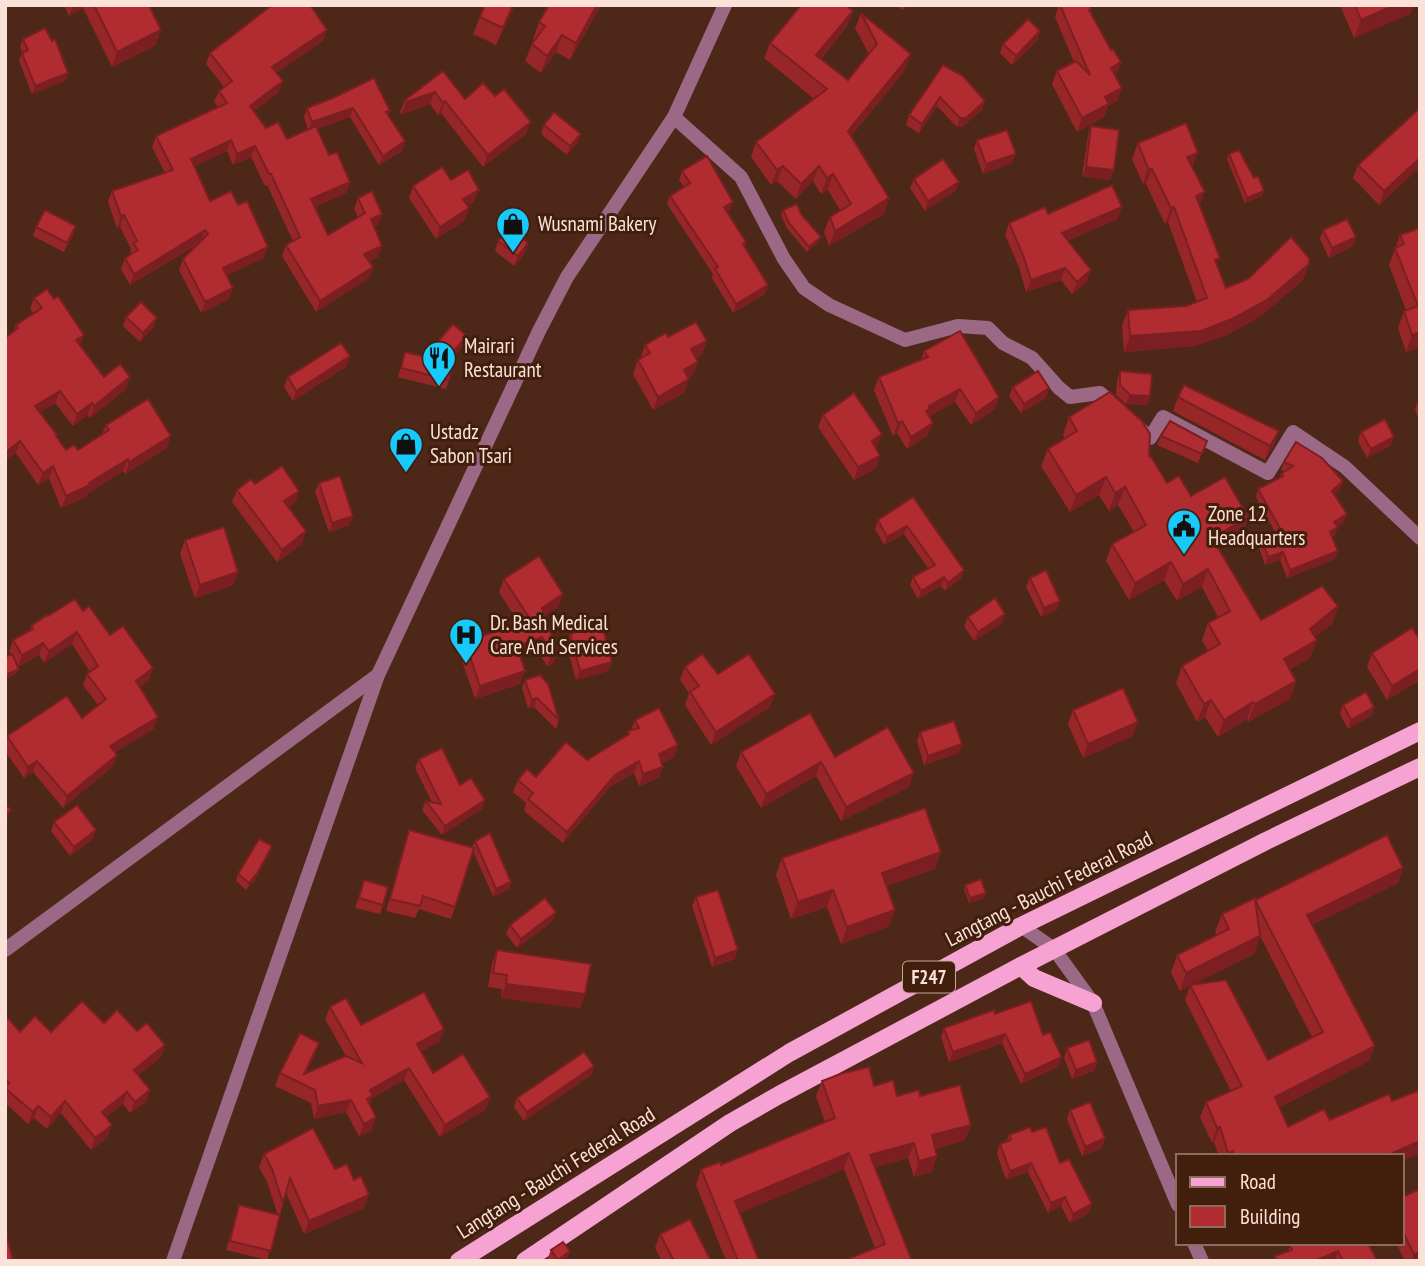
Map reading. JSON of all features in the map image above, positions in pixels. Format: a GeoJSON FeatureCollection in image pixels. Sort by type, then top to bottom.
{"type":"FeatureCollection","features":[{"type":"Feature","properties":{"kind":"main road","name":"Langtang - Bauchi Federal Road"},"geometry":{"type":"LineString","coordinates":[[459,1261],[789,1053],[1021,926],[1420,731]]}},
{"type":"Feature","properties":{"kind":"main road","name":"F247"},"geometry":{"type":"LineString","coordinates":[[525,1261],[544,1255],[730,1123],[1021,965],[1266,841],[1420,767]]}},
{"type":"Feature","properties":{"kind":"main road"},"geometry":{"type":"LineString","coordinates":[[1021,965],[1034,978],[1093,1003]]}},
{"type":"Feature","properties":{"kind":"street"},"geometry":{"type":"LineString","coordinates":[[173,1261],[378,675],[539,331],[562,288],[674,117],[724,5]]}},
{"type":"Feature","properties":{"kind":"street"},"geometry":{"type":"LineString","coordinates":[[674,117],[741,177],[785,259],[804,288],[829,305],[905,340],[958,326],[988,328],[1003,343],[1032,358],[1070,397],[1100,393],[1150,438],[1163,417],[1268,473],[1293,432],[1345,467],[1420,538]]}},
{"type":"Feature","properties":{"kind":"street"},"geometry":{"type":"LineString","coordinates":[[5,950],[378,675]]}},
{"type":"Feature","properties":{"kind":"street"},"geometry":{"type":"LineString","coordinates":[[1021,926],[1054,949],[1093,1003],[1176,1200]]}},
{"type":"Feature","properties":{"kind":"street"},"geometry":{"type":"LineString","coordinates":[[1195,1245],[1202,1261]]}},
{"type":"Feature","properties":{"kind":"building"},"geometry":{"type":"Polygon","coordinates":[[[94,5],[149,5],[161,30],[117,52],[94,5]]]}},
{"type":"Feature","properties":{"kind":"building"},"geometry":{"type":"Polygon","coordinates":[[[272,5],[310,5],[327,30],[272,67],[283,81],[250,106],[266,128],[278,122],[287,139],[316,126],[329,155],[337,152],[350,182],[311,199],[328,235],[365,213],[358,198],[372,191],[382,214],[371,219],[382,246],[364,254],[373,267],[320,301],[286,245],[300,237],[271,174],[255,146],[237,154],[231,140],[191,159],[210,201],[231,191],[238,205],[247,201],[268,247],[223,268],[233,288],[205,302],[183,259],[208,234],[205,230],[134,274],[125,258],[138,250],[133,243],[137,241],[124,215],[121,216],[112,191],[173,170],[156,136],[227,103],[219,91],[232,81],[210,53],[272,5]]]}},
{"type":"Feature","properties":{"kind":"building"},"geometry":{"type":"Polygon","coordinates":[[[485,5],[513,5],[503,28],[480,17],[485,5]]]}},
{"type":"Feature","properties":{"kind":"building"},"geometry":{"type":"Polygon","coordinates":[[[549,5],[597,5],[576,43],[562,35],[547,56],[532,44],[545,26],[539,22],[549,5]]]}},
{"type":"Feature","properties":{"kind":"building"},"geometry":{"type":"Polygon","coordinates":[[[801,5],[846,5],[853,11],[816,55],[848,80],[877,44],[861,13],[911,54],[848,131],[889,198],[835,231],[830,217],[851,204],[833,174],[827,178],[819,166],[801,184],[783,166],[777,170],[756,142],[827,89],[770,43],[801,5]]]}},
{"type":"Feature","properties":{"kind":"building"},"geometry":{"type":"Polygon","coordinates":[[[1060,5],[1090,5],[1089,10],[1111,50],[1113,49],[1121,62],[1111,68],[1122,88],[1105,97],[1109,104],[1082,118],[1057,71],[1076,61],[1090,75],[1060,5]]]}},
{"type":"Feature","properties":{"kind":"building"},"geometry":{"type":"Polygon","coordinates":[[[1355,5],[1395,5],[1361,20],[1355,5]]]}},
{"type":"Feature","properties":{"kind":"building"},"geometry":{"type":"Polygon","coordinates":[[[1028,19],[1040,31],[1016,56],[1003,44],[1028,19]]]}},
{"type":"Feature","properties":{"kind":"building"},"geometry":{"type":"Polygon","coordinates":[[[45,28],[52,41],[55,39],[68,73],[35,86],[22,53],[28,50],[23,39],[45,28]]]}},
{"type":"Feature","properties":{"kind":"building"},"geometry":{"type":"Polygon","coordinates":[[[943,65],[963,76],[985,101],[966,118],[960,118],[940,97],[922,124],[909,115],[943,65]]]}},
{"type":"Feature","properties":{"kind":"building"},"geometry":{"type":"Polygon","coordinates":[[[443,71],[465,99],[483,83],[495,96],[504,89],[531,122],[488,155],[435,92],[406,102],[405,100],[443,71]]]}},
{"type":"Feature","properties":{"kind":"building"},"geometry":{"type":"Polygon","coordinates":[[[374,78],[390,111],[386,112],[405,141],[383,156],[353,108],[312,122],[307,108],[374,78]]]}},
{"type":"Feature","properties":{"kind":"building"},"geometry":{"type":"Polygon","coordinates":[[[1420,108],[1420,158],[1384,191],[1358,165],[1420,108]]]}},
{"type":"Feature","properties":{"kind":"building"},"geometry":{"type":"Polygon","coordinates":[[[554,112],[581,134],[570,146],[544,125],[554,112]]]}},
{"type":"Feature","properties":{"kind":"building"},"geometry":{"type":"Polygon","coordinates":[[[1186,123],[1198,153],[1187,157],[1205,192],[1196,196],[1220,258],[1215,260],[1226,288],[1248,279],[1291,237],[1309,258],[1309,264],[1267,300],[1232,319],[1201,331],[1130,336],[1128,310],[1186,306],[1207,298],[1174,207],[1171,208],[1152,169],[1148,168],[1138,143],[1186,123]]]}},
{"type":"Feature","properties":{"kind":"building"},"geometry":{"type":"Polygon","coordinates":[[[1091,126],[1119,130],[1114,170],[1086,167],[1091,126]]]}},
{"type":"Feature","properties":{"kind":"building"},"geometry":{"type":"Polygon","coordinates":[[[1007,130],[1016,154],[986,164],[977,140],[1007,130]]]}},
{"type":"Feature","properties":{"kind":"building"},"geometry":{"type":"Polygon","coordinates":[[[1239,150],[1254,178],[1258,176],[1264,191],[1247,198],[1229,154],[1239,150]]]}},
{"type":"Feature","properties":{"kind":"building"},"geometry":{"type":"Polygon","coordinates":[[[707,156],[733,202],[724,207],[768,285],[736,304],[715,269],[718,267],[670,196],[690,183],[682,171],[707,156]]]}},
{"type":"Feature","properties":{"kind":"building"},"geometry":{"type":"Polygon","coordinates":[[[943,159],[959,182],[928,201],[914,179],[943,159]]]}},
{"type":"Feature","properties":{"kind":"building"},"geometry":{"type":"Polygon","coordinates":[[[442,167],[451,180],[468,170],[479,190],[463,199],[469,208],[440,227],[413,186],[442,167]]]}},
{"type":"Feature","properties":{"kind":"building"},"geometry":{"type":"Polygon","coordinates":[[[1112,185],[1122,207],[1062,233],[1091,270],[1077,282],[1065,268],[1031,280],[1009,223],[1045,207],[1048,214],[1112,185]]]}},
{"type":"Feature","properties":{"kind":"building"},"geometry":{"type":"Polygon","coordinates":[[[797,204],[801,214],[821,237],[809,247],[789,223],[783,210],[797,204]]]}},
{"type":"Feature","properties":{"kind":"building"},"geometry":{"type":"Polygon","coordinates":[[[45,210],[76,226],[67,243],[36,227],[45,210]]]}},
{"type":"Feature","properties":{"kind":"building"},"geometry":{"type":"Polygon","coordinates":[[[1347,219],[1356,237],[1332,248],[1323,230],[1347,219]]]}},
{"type":"Feature","properties":{"kind":"building"},"geometry":{"type":"Polygon","coordinates":[[[509,228],[528,243],[518,256],[498,241],[509,228]]]}},
{"type":"Feature","properties":{"kind":"building"},"geometry":{"type":"Polygon","coordinates":[[[1420,228],[1420,332],[1412,335],[1404,311],[1418,306],[1395,248],[1404,244],[1400,235],[1420,228]]]}},
{"type":"Feature","properties":{"kind":"building"},"geometry":{"type":"Polygon","coordinates":[[[47,289],[54,299],[58,296],[84,335],[76,340],[104,377],[120,364],[130,377],[94,406],[92,403],[77,414],[60,391],[35,406],[66,450],[74,445],[78,450],[109,430],[106,425],[148,399],[171,436],[129,462],[128,459],[89,483],[90,485],[66,496],[53,466],[43,473],[20,441],[5,453],[5,338],[18,328],[16,325],[42,308],[34,298],[47,289]]]}},
{"type":"Feature","properties":{"kind":"building"},"geometry":{"type":"Polygon","coordinates":[[[141,302],[157,318],[143,333],[126,317],[141,302]]]}},
{"type":"Feature","properties":{"kind":"building"},"geometry":{"type":"Polygon","coordinates":[[[696,322],[707,341],[691,349],[698,362],[684,370],[689,379],[658,397],[638,360],[650,353],[645,345],[666,333],[668,337],[696,322]]]}},
{"type":"Feature","properties":{"kind":"building"},"geometry":{"type":"Polygon","coordinates":[[[453,324],[467,336],[444,362],[453,364],[449,380],[401,368],[405,352],[425,357],[453,324]]]}},
{"type":"Feature","properties":{"kind":"building"},"geometry":{"type":"Polygon","coordinates":[[[960,331],[999,397],[976,413],[960,389],[929,406],[930,409],[926,411],[933,423],[911,437],[902,421],[898,423],[879,377],[928,357],[924,351],[960,331]]]}},
{"type":"Feature","properties":{"kind":"building"},"geometry":{"type":"Polygon","coordinates":[[[341,343],[350,356],[296,391],[288,377],[341,343]]]}},
{"type":"Feature","properties":{"kind":"building"},"geometry":{"type":"Polygon","coordinates":[[[1038,371],[1049,388],[1024,404],[1013,387],[1038,371]]]}},
{"type":"Feature","properties":{"kind":"building"},"geometry":{"type":"Polygon","coordinates":[[[1120,371],[1152,374],[1150,396],[1130,395],[1120,385],[1120,371]]]}},
{"type":"Feature","properties":{"kind":"building"},"geometry":{"type":"Polygon","coordinates":[[[1184,385],[1279,431],[1270,446],[1178,397],[1184,385]]]}},
{"type":"Feature","properties":{"kind":"building"},"geometry":{"type":"Polygon","coordinates":[[[1110,392],[1142,421],[1150,434],[1149,457],[1150,455],[1167,483],[1179,476],[1191,496],[1225,477],[1248,517],[1212,538],[1261,620],[1322,586],[1338,606],[1310,629],[1317,640],[1284,659],[1296,681],[1224,720],[1211,700],[1204,704],[1182,666],[1220,644],[1208,623],[1230,611],[1208,569],[1183,584],[1171,562],[1135,583],[1112,544],[1146,525],[1125,487],[1115,493],[1106,477],[1076,495],[1048,449],[1077,431],[1069,417],[1110,392]]]}},
{"type":"Feature","properties":{"kind":"building"},"geometry":{"type":"Polygon","coordinates":[[[854,393],[882,434],[872,441],[880,456],[858,467],[823,415],[854,393]]]}},
{"type":"Feature","properties":{"kind":"building"},"geometry":{"type":"Polygon","coordinates":[[[1385,419],[1394,437],[1371,449],[1361,432],[1385,419]]]}},
{"type":"Feature","properties":{"kind":"building"},"geometry":{"type":"Polygon","coordinates":[[[1170,421],[1207,441],[1202,454],[1161,436],[1170,421]]]}},
{"type":"Feature","properties":{"kind":"building"},"geometry":{"type":"Polygon","coordinates":[[[1296,442],[1322,458],[1343,481],[1332,491],[1347,514],[1334,522],[1338,527],[1330,532],[1338,551],[1290,570],[1283,552],[1268,557],[1261,537],[1281,530],[1258,489],[1283,476],[1281,474],[1293,466],[1284,462],[1296,442]]]}},
{"type":"Feature","properties":{"kind":"building"},"geometry":{"type":"Polygon","coordinates":[[[282,466],[299,491],[284,501],[306,531],[282,550],[237,490],[251,479],[255,484],[282,466]]]}},
{"type":"Feature","properties":{"kind":"building"},"geometry":{"type":"Polygon","coordinates":[[[340,476],[353,516],[332,523],[319,483],[340,476]]]}},
{"type":"Feature","properties":{"kind":"building"},"geometry":{"type":"Polygon","coordinates":[[[913,497],[964,570],[948,583],[944,577],[921,591],[913,577],[935,565],[907,526],[887,537],[878,520],[913,497]]]}},
{"type":"Feature","properties":{"kind":"building"},"geometry":{"type":"Polygon","coordinates":[[[224,527],[238,572],[200,585],[185,540],[224,527]]]}},
{"type":"Feature","properties":{"kind":"building"},"geometry":{"type":"Polygon","coordinates":[[[539,556],[563,594],[542,608],[557,651],[552,653],[542,637],[517,646],[525,671],[480,686],[465,642],[530,619],[504,579],[539,556]]]}},
{"type":"Feature","properties":{"kind":"building"},"geometry":{"type":"Polygon","coordinates":[[[1046,570],[1060,601],[1044,608],[1030,578],[1046,570]]]}},
{"type":"Feature","properties":{"kind":"building"},"geometry":{"type":"Polygon","coordinates":[[[995,598],[1005,614],[978,632],[968,617],[995,598]]]}},
{"type":"Feature","properties":{"kind":"building"},"geometry":{"type":"Polygon","coordinates":[[[75,599],[83,611],[89,606],[110,635],[123,626],[153,668],[136,681],[158,717],[110,746],[117,755],[67,796],[37,761],[28,767],[7,736],[67,696],[82,718],[106,699],[87,674],[98,666],[77,632],[49,651],[43,643],[22,655],[13,640],[75,599]]]}},
{"type":"Feature","properties":{"kind":"building"},"geometry":{"type":"Polygon","coordinates":[[[602,625],[612,662],[580,671],[570,634],[602,625]]]}},
{"type":"Feature","properties":{"kind":"building"},"geometry":{"type":"Polygon","coordinates":[[[1412,628],[1420,640],[1420,669],[1392,686],[1372,653],[1412,628]]]}},
{"type":"Feature","properties":{"kind":"building"},"geometry":{"type":"Polygon","coordinates":[[[12,654],[19,669],[6,675],[5,657],[12,654]]]}},
{"type":"Feature","properties":{"kind":"building"},"geometry":{"type":"Polygon","coordinates":[[[702,654],[718,674],[749,654],[775,694],[716,732],[690,692],[699,686],[685,667],[702,654]]]}},
{"type":"Feature","properties":{"kind":"building"},"geometry":{"type":"Polygon","coordinates":[[[540,675],[548,684],[559,720],[537,698],[532,700],[525,680],[540,675]]]}},
{"type":"Feature","properties":{"kind":"building"},"geometry":{"type":"Polygon","coordinates":[[[1123,688],[1138,722],[1088,744],[1073,710],[1123,688]]]}},
{"type":"Feature","properties":{"kind":"building"},"geometry":{"type":"Polygon","coordinates":[[[1366,692],[1374,707],[1351,720],[1343,705],[1366,692]]]}},
{"type":"Feature","properties":{"kind":"building"},"geometry":{"type":"Polygon","coordinates":[[[659,708],[678,745],[659,754],[663,767],[643,774],[639,761],[615,775],[567,832],[528,799],[533,793],[518,780],[527,769],[536,777],[566,742],[587,760],[629,734],[628,731],[639,728],[635,720],[659,708]]]}},
{"type":"Feature","properties":{"kind":"building"},"geometry":{"type":"Polygon","coordinates":[[[810,713],[835,757],[888,727],[914,773],[846,807],[821,762],[766,794],[741,752],[810,713]]]}},
{"type":"Feature","properties":{"kind":"building"},"geometry":{"type":"Polygon","coordinates":[[[954,721],[962,744],[928,756],[920,732],[954,721]]]}},
{"type":"Feature","properties":{"kind":"building"},"geometry":{"type":"Polygon","coordinates":[[[442,748],[460,785],[471,778],[485,800],[445,826],[426,801],[441,804],[419,759],[442,748]]]}},
{"type":"Feature","properties":{"kind":"building"},"geometry":{"type":"Polygon","coordinates":[[[5,804],[11,810],[5,815],[5,804]]]}},
{"type":"Feature","properties":{"kind":"building"},"geometry":{"type":"Polygon","coordinates":[[[77,805],[96,830],[74,847],[54,822],[77,805]]]}},
{"type":"Feature","properties":{"kind":"building"},"geometry":{"type":"Polygon","coordinates":[[[925,808],[941,852],[882,873],[895,910],[847,927],[833,890],[798,902],[782,858],[925,808]]]}},
{"type":"Feature","properties":{"kind":"building"},"geometry":{"type":"Polygon","coordinates":[[[409,830],[474,848],[455,907],[423,896],[420,906],[390,899],[409,830]]]}},
{"type":"Feature","properties":{"kind":"building"},"geometry":{"type":"Polygon","coordinates":[[[490,833],[511,882],[496,889],[475,841],[490,833]]]}},
{"type":"Feature","properties":{"kind":"building"},"geometry":{"type":"Polygon","coordinates":[[[1387,835],[1403,868],[1307,915],[1375,1046],[1275,1097],[1288,1127],[1324,1109],[1330,1120],[1389,1094],[1392,1101],[1420,1090],[1420,1141],[1391,1154],[1228,1153],[1220,1127],[1217,1128],[1206,1102],[1242,1086],[1190,985],[1226,980],[1268,1060],[1323,1032],[1255,900],[1387,835]]]}},
{"type":"Feature","properties":{"kind":"building"},"geometry":{"type":"Polygon","coordinates":[[[259,839],[272,846],[249,883],[238,874],[259,839]]]}},
{"type":"Feature","properties":{"kind":"building"},"geometry":{"type":"Polygon","coordinates":[[[981,879],[986,893],[970,898],[965,885],[981,879]]]}},
{"type":"Feature","properties":{"kind":"building"},"geometry":{"type":"Polygon","coordinates":[[[364,880],[388,887],[383,905],[359,898],[364,880]]]}},
{"type":"Feature","properties":{"kind":"building"},"geometry":{"type":"Polygon","coordinates":[[[718,890],[738,950],[715,958],[696,897],[718,890]]]}},
{"type":"Feature","properties":{"kind":"building"},"geometry":{"type":"Polygon","coordinates":[[[545,898],[556,912],[521,939],[510,925],[545,898]]]}},
{"type":"Feature","properties":{"kind":"building"},"geometry":{"type":"Polygon","coordinates":[[[1255,898],[1260,936],[1186,973],[1177,955],[1229,929],[1222,914],[1255,898]]]}},
{"type":"Feature","properties":{"kind":"building"},"geometry":{"type":"Polygon","coordinates":[[[497,950],[591,964],[585,994],[506,984],[507,975],[493,973],[497,950]]]}},
{"type":"Feature","properties":{"kind":"building"},"geometry":{"type":"Polygon","coordinates":[[[424,992],[444,1029],[417,1044],[433,1073],[463,1054],[490,1097],[445,1125],[409,1068],[370,1090],[373,1096],[367,1099],[376,1117],[364,1124],[351,1100],[318,1106],[315,1090],[280,1073],[300,1033],[319,1043],[304,1074],[346,1056],[362,1063],[330,1007],[346,998],[361,1025],[424,992]]]}},
{"type":"Feature","properties":{"kind":"building"},"geometry":{"type":"Polygon","coordinates":[[[82,1001],[104,1023],[117,1010],[137,1031],[147,1023],[165,1045],[134,1070],[150,1090],[135,1102],[127,1092],[102,1112],[112,1125],[95,1138],[65,1101],[51,1117],[38,1106],[33,1112],[5,1088],[9,1083],[5,1078],[5,1020],[8,1018],[20,1032],[35,1016],[51,1032],[82,1001]]]}},
{"type":"Feature","properties":{"kind":"building"},"geometry":{"type":"Polygon","coordinates":[[[1031,1001],[1043,1035],[1050,1032],[1062,1057],[1025,1074],[1005,1034],[953,1052],[944,1028],[994,1010],[995,1014],[1031,1001]]]}},
{"type":"Feature","properties":{"kind":"building"},"geometry":{"type":"Polygon","coordinates":[[[1089,1040],[1097,1062],[1076,1070],[1067,1048],[1089,1040]]]}},
{"type":"Feature","properties":{"kind":"building"},"geometry":{"type":"Polygon","coordinates":[[[584,1052],[594,1066],[527,1112],[517,1098],[584,1052]]]}},
{"type":"Feature","properties":{"kind":"building"},"geometry":{"type":"Polygon","coordinates":[[[869,1067],[874,1086],[893,1080],[897,1096],[919,1090],[920,1096],[960,1085],[971,1125],[932,1135],[937,1156],[919,1161],[914,1143],[870,1155],[912,1261],[843,1261],[885,1244],[849,1153],[735,1201],[759,1261],[738,1261],[701,1169],[720,1162],[721,1165],[835,1118],[822,1081],[869,1067]]]}},
{"type":"Feature","properties":{"kind":"building"},"geometry":{"type":"Polygon","coordinates":[[[1090,1102],[1105,1138],[1085,1147],[1070,1110],[1090,1102]]]}},
{"type":"Feature","properties":{"kind":"building"},"geometry":{"type":"Polygon","coordinates":[[[1030,1127],[1032,1132],[1046,1127],[1060,1163],[1069,1159],[1092,1204],[1073,1214],[1065,1197],[1051,1203],[1031,1163],[1010,1171],[1000,1144],[1011,1140],[1009,1135],[1030,1127]]]}},
{"type":"Feature","properties":{"kind":"building"},"geometry":{"type":"Polygon","coordinates":[[[313,1128],[335,1169],[347,1164],[354,1180],[361,1176],[369,1195],[309,1221],[290,1178],[283,1203],[264,1154],[313,1128]]]}},
{"type":"Feature","properties":{"kind":"building"},"geometry":{"type":"Polygon","coordinates":[[[1420,1189],[1420,1252],[1414,1254],[1404,1234],[1404,1196],[1420,1189]]]}},
{"type":"Feature","properties":{"kind":"building"},"geometry":{"type":"Polygon","coordinates":[[[239,1205],[280,1215],[271,1251],[230,1241],[239,1205]]]}},
{"type":"Feature","properties":{"kind":"building"},"geometry":{"type":"Polygon","coordinates":[[[690,1219],[711,1261],[674,1261],[660,1234],[690,1219]]]}},
{"type":"Feature","properties":{"kind":"building"},"geometry":{"type":"Polygon","coordinates":[[[5,1228],[13,1261],[5,1261],[5,1228]]]}},
{"type":"Feature","properties":{"kind":"building"},"geometry":{"type":"Polygon","coordinates":[[[563,1242],[570,1251],[558,1260],[551,1250],[563,1242]]]}},
{"type":"Feature","properties":{"kind":"building"},"geometry":{"type":"Polygon","coordinates":[[[1369,1245],[1377,1261],[1343,1261],[1338,1251],[1315,1261],[1277,1261],[1275,1256],[1292,1250],[1290,1246],[1369,1245]]]}},
{"type":"Feature","properties":{"kind":"place","name":"Wusnami Bakery"},"geometry":{"type":"Point","coordinates":[513,254]}},
{"type":"Feature","properties":{"kind":"place","name":"Mairari Restaurant"},"geometry":{"type":"Point","coordinates":[439,388]}},
{"type":"Feature","properties":{"kind":"place","name":"Ustadz Sabon Tsari"},"geometry":{"type":"Point","coordinates":[406,474]}},
{"type":"Feature","properties":{"kind":"place","name":"Zone 12 Headquarters"},"geometry":{"type":"Point","coordinates":[1184,556]}},
{"type":"Feature","properties":{"kind":"place","name":"Dr. Bash Medical Care And Services"},"geometry":{"type":"Point","coordinates":[466,665]}}]}
